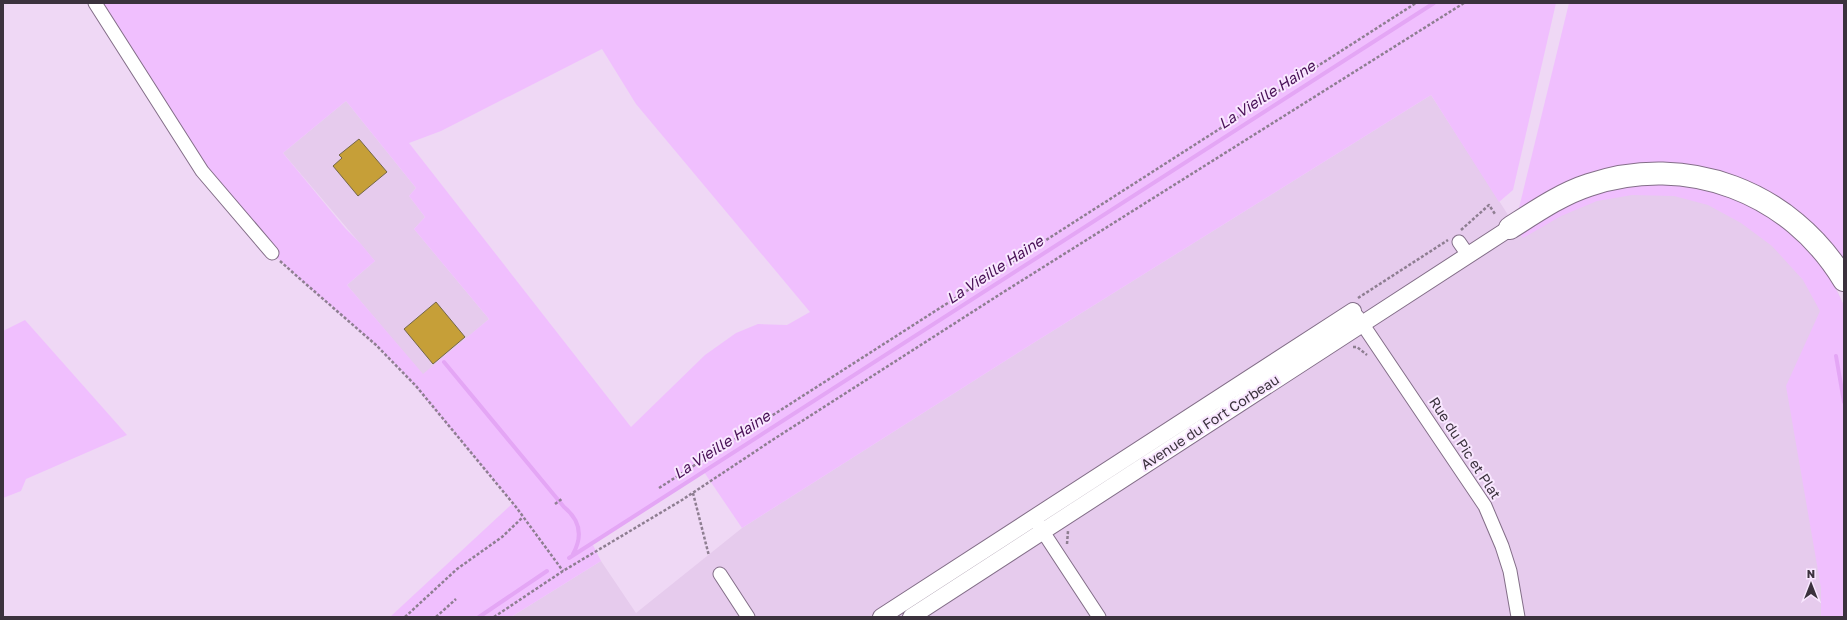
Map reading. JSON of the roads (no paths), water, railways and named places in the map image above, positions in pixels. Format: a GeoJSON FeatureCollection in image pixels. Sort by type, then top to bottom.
{"type":"FeatureCollection","features":[{"type":"Feature","properties":{"kind":"highway"},"geometry":{"type":"LineString","coordinates":[[1510,228],[1558,199],[1589,185],[1617,177],[1654,173],[1687,175],[1720,182],[1767,202],[1788,216],[1817,243],[1844,280]]}},
{"type":"Feature","properties":{"kind":"street"},"geometry":{"type":"LineString","coordinates":[[95,3],[202,171],[272,253]]}},
{"type":"Feature","properties":{"kind":"street","name":"Avenue du Fort Corbeau"},"geometry":{"type":"LineString","coordinates":[[911,617],[1362,324],[1463,248],[1510,228]]}},
{"type":"Feature","properties":{"kind":"street","name":"Avenue du Fort Corbeau"},"geometry":{"type":"LineString","coordinates":[[881,617],[1353,311]]}},
{"type":"Feature","properties":{"kind":"street","name":"Rue du Pic et Plat"},"geometry":{"type":"LineString","coordinates":[[1353,311],[1485,506],[1502,546],[1510,572],[1518,617]]}},
{"type":"Feature","properties":{"kind":"street"},"geometry":{"type":"LineString","coordinates":[[1034,518],[1044,531],[1099,617]]}},
{"type":"Feature","properties":{"kind":"street"},"geometry":{"type":"LineString","coordinates":[[720,574],[748,617]]}},
{"type":"Feature","properties":{"kind":"waterway","name":"La Vieille Haine"},"geometry":{"type":"LineString","coordinates":[[569,558],[1434,3]]}},
{"type":"Feature","properties":{"kind":"waterway"},"geometry":{"type":"LineString","coordinates":[[1836,356],[1844,402]]}},
{"type":"Feature","properties":{"kind":"waterway"},"geometry":{"type":"LineString","coordinates":[[444,362],[564,507],[574,517],[577,523],[579,535],[573,554]]}},
{"type":"Feature","properties":{"kind":"waterway","name":"La Vieille Haine"},"geometry":{"type":"LineString","coordinates":[[479,617],[547,571]]}}]}
